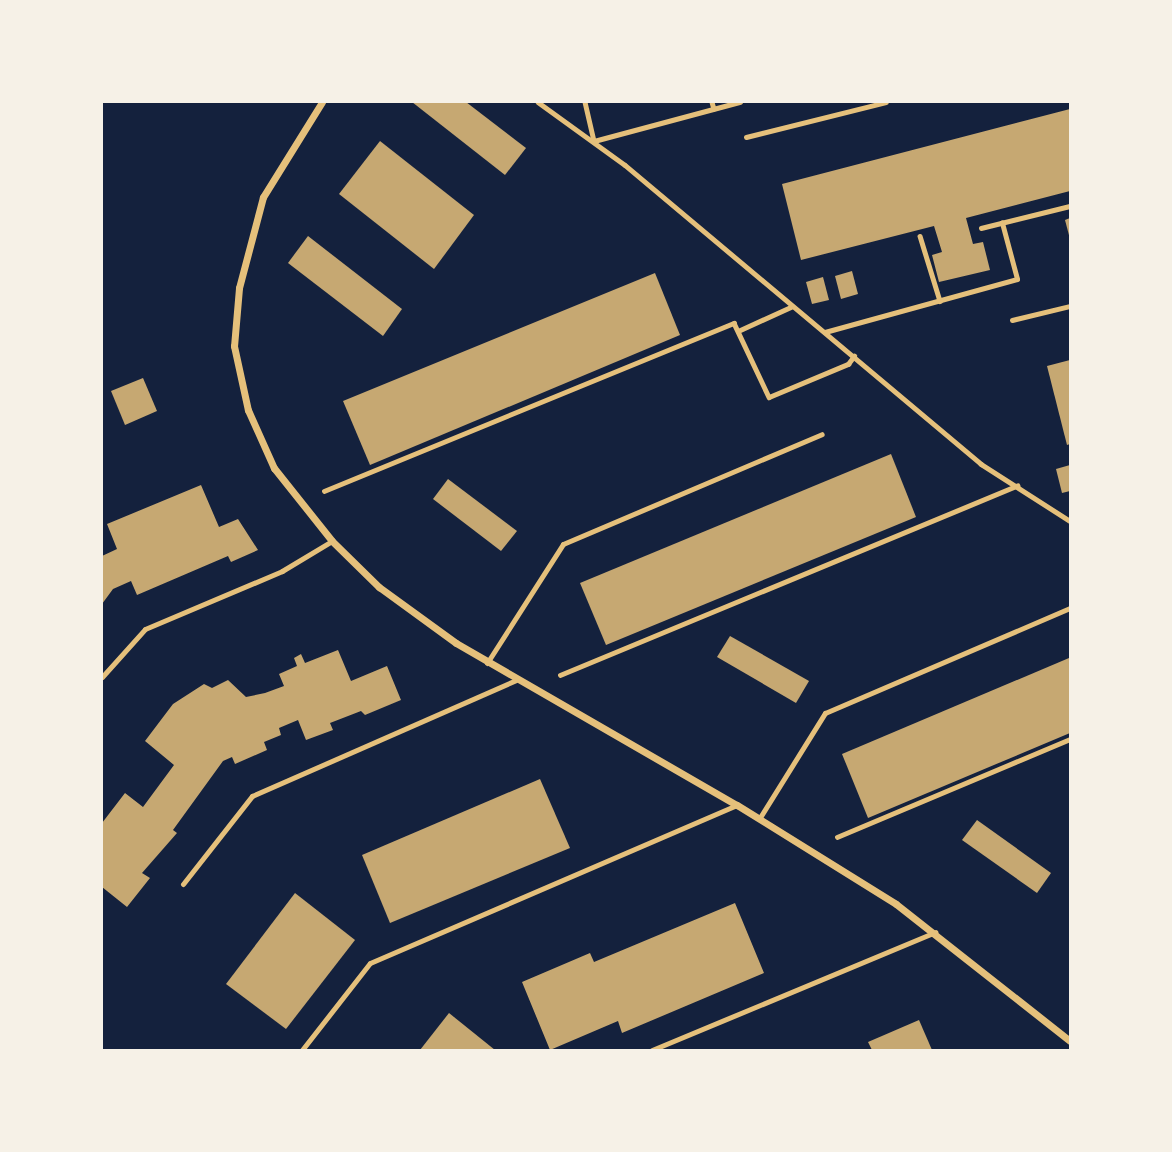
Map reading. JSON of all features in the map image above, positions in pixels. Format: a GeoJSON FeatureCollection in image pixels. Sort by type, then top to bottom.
{"type":"FeatureCollection","features":[{"type":"Feature","properties":{"kind":"street"},"geometry":{"type":"LineString","coordinates":[[322,102],[263,197],[239,288],[234,346],[248,410],[274,468],[300,501],[332,541],[379,587],[487,663],[737,805],[807,849],[935,932],[1070,1041]]}},
{"type":"Feature","properties":{"kind":"lane"},"geometry":{"type":"LineString","coordinates":[[746,137],[886,102]]}},
{"type":"Feature","properties":{"kind":"lane"},"geometry":{"type":"LineString","coordinates":[[1012,320],[1070,306]]}},
{"type":"Feature","properties":{"kind":"lane"},"geometry":{"type":"LineString","coordinates":[[487,663],[563,544],[822,434]]}},
{"type":"Feature","properties":{"kind":"lane"},"geometry":{"type":"LineString","coordinates":[[102,677],[145,629],[282,571],[332,541]]}},
{"type":"Feature","properties":{"kind":"lane"},"geometry":{"type":"LineString","coordinates":[[760,820],[825,713],[1070,608]]}},
{"type":"Feature","properties":{"kind":"lane"},"geometry":{"type":"LineString","coordinates":[[183,884],[252,796],[516,680]]}},
{"type":"Feature","properties":{"kind":"lane"},"geometry":{"type":"LineString","coordinates":[[302,1050],[370,963],[737,805]]}},
{"type":"Feature","properties":{"kind":"lane"},"geometry":{"type":"LineString","coordinates":[[652,1051],[935,932]]}},
{"type":"Feature","properties":{"kind":"path"},"geometry":{"type":"LineString","coordinates":[[538,102],[594,141],[981,464],[1070,521]]}},
{"type":"Feature","properties":{"kind":"path"},"geometry":{"type":"LineString","coordinates":[[585,102],[594,141]]}},
{"type":"Feature","properties":{"kind":"path"},"geometry":{"type":"LineString","coordinates":[[712,102],[714,109]]}},
{"type":"Feature","properties":{"kind":"path"},"geometry":{"type":"LineString","coordinates":[[594,141],[740,102]]}},
{"type":"Feature","properties":{"kind":"path"},"geometry":{"type":"LineString","coordinates":[[981,228],[1070,205]]}},
{"type":"Feature","properties":{"kind":"path"},"geometry":{"type":"LineString","coordinates":[[824,332],[1017,279],[1002,223]]}},
{"type":"Feature","properties":{"kind":"path"},"geometry":{"type":"LineString","coordinates":[[920,236],[940,301]]}},
{"type":"Feature","properties":{"kind":"path"},"geometry":{"type":"LineString","coordinates":[[738,331],[792,307]]}},
{"type":"Feature","properties":{"kind":"path"},"geometry":{"type":"LineString","coordinates":[[300,501],[734,323],[769,397],[848,364],[854,356]]}},
{"type":"Feature","properties":{"kind":"path"},"geometry":{"type":"LineString","coordinates":[[531,689],[597,657],[1017,486]]}},
{"type":"Feature","properties":{"kind":"path"},"geometry":{"type":"LineString","coordinates":[[807,849],[1070,739]]}},
{"type":"Feature","properties":{"kind":"building"},"geometry":{"type":"Polygon","coordinates":[[[412,102],[466,102],[526,148],[505,175],[412,102]]]}},
{"type":"Feature","properties":{"kind":"building"},"geometry":{"type":"Polygon","coordinates":[[[1070,109],[1070,191],[966,218],[973,244],[983,242],[990,270],[939,282],[932,255],[942,252],[934,226],[801,260],[782,184],[1070,109]]]}},
{"type":"Feature","properties":{"kind":"building"},"geometry":{"type":"Polygon","coordinates":[[[380,141],[474,215],[434,269],[339,194],[380,141]]]}},
{"type":"Feature","properties":{"kind":"building"},"geometry":{"type":"Polygon","coordinates":[[[1070,218],[1070,239],[1065,220],[1070,218]]]}},
{"type":"Feature","properties":{"kind":"building"},"geometry":{"type":"Polygon","coordinates":[[[308,236],[402,309],[383,336],[288,263],[308,236]]]}},
{"type":"Feature","properties":{"kind":"building"},"geometry":{"type":"Polygon","coordinates":[[[852,271],[858,294],[841,299],[835,276],[852,271]]]}},
{"type":"Feature","properties":{"kind":"building"},"geometry":{"type":"Polygon","coordinates":[[[655,273],[680,335],[370,465],[343,401],[655,273]]]}},
{"type":"Feature","properties":{"kind":"building"},"geometry":{"type":"Polygon","coordinates":[[[823,277],[829,300],[812,304],[806,282],[823,277]]]}},
{"type":"Feature","properties":{"kind":"building"},"geometry":{"type":"Polygon","coordinates":[[[1070,360],[1070,444],[1067,445],[1047,366],[1070,360]]]}},
{"type":"Feature","properties":{"kind":"building"},"geometry":{"type":"Polygon","coordinates":[[[143,378],[157,411],[125,425],[111,391],[143,378]]]}},
{"type":"Feature","properties":{"kind":"building"},"geometry":{"type":"Polygon","coordinates":[[[891,454],[916,517],[606,645],[580,583],[891,454]]]}},
{"type":"Feature","properties":{"kind":"building"},"geometry":{"type":"Polygon","coordinates":[[[1070,465],[1070,491],[1062,493],[1056,469],[1070,465]]]}},
{"type":"Feature","properties":{"kind":"building"},"geometry":{"type":"Polygon","coordinates":[[[448,479],[517,531],[501,551],[433,499],[448,479]]]}},
{"type":"Feature","properties":{"kind":"building"},"geometry":{"type":"Polygon","coordinates":[[[201,485],[219,527],[238,519],[258,550],[231,562],[228,556],[137,595],[131,581],[113,589],[102,604],[102,556],[117,549],[107,524],[201,485]]]}},
{"type":"Feature","properties":{"kind":"building"},"geometry":{"type":"Polygon","coordinates":[[[730,636],[809,681],[796,703],[717,657],[730,636]]]}},
{"type":"Feature","properties":{"kind":"building"},"geometry":{"type":"Polygon","coordinates":[[[338,650],[351,681],[387,666],[401,700],[365,715],[361,711],[330,723],[333,730],[306,740],[298,720],[279,728],[281,735],[264,742],[267,750],[235,764],[232,757],[223,761],[173,830],[177,833],[142,873],[150,878],[127,907],[102,887],[102,823],[125,793],[143,807],[174,765],[145,741],[173,704],[204,684],[212,688],[228,680],[246,697],[265,693],[284,686],[279,674],[297,666],[294,658],[301,654],[305,663],[338,650]]]}},
{"type":"Feature","properties":{"kind":"building"},"geometry":{"type":"Polygon","coordinates":[[[1069,658],[1070,733],[868,818],[842,754],[1069,658]]]}},
{"type":"Feature","properties":{"kind":"building"},"geometry":{"type":"Polygon","coordinates":[[[540,779],[570,848],[390,923],[362,855],[540,779]]]}},
{"type":"Feature","properties":{"kind":"building"},"geometry":{"type":"Polygon","coordinates":[[[977,820],[1051,873],[1037,893],[962,840],[977,820]]]}},
{"type":"Feature","properties":{"kind":"building"},"geometry":{"type":"Polygon","coordinates":[[[295,893],[355,940],[286,1029],[226,984],[295,893]]]}},
{"type":"Feature","properties":{"kind":"building"},"geometry":{"type":"Polygon","coordinates":[[[735,903],[764,973],[622,1033],[618,1021],[550,1050],[522,982],[590,953],[594,962],[735,903]]]}},
{"type":"Feature","properties":{"kind":"building"},"geometry":{"type":"Polygon","coordinates":[[[449,1013],[495,1050],[420,1050],[449,1013]]]}},
{"type":"Feature","properties":{"kind":"building"},"geometry":{"type":"Polygon","coordinates":[[[919,1020],[932,1050],[872,1050],[868,1042],[919,1020]]]}}]}
